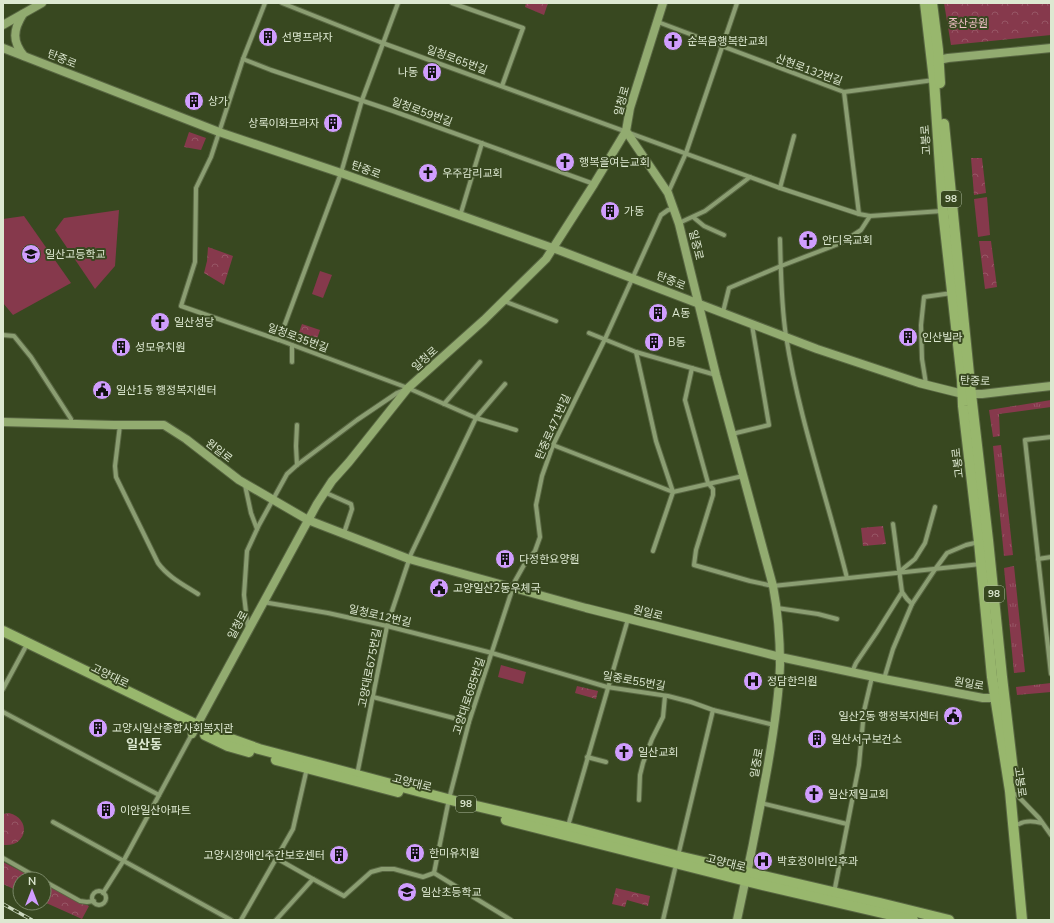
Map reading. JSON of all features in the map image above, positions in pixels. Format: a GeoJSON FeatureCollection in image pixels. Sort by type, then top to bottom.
{"type":"FeatureCollection","features":[{"type":"Feature","properties":{"kind":"main road","name":"고봉로"},"geometry":{"type":"LineString","coordinates":[[924,3],[935,61]]}},
{"type":"Feature","properties":{"kind":"main road","name":"고봉로"},"geometry":{"type":"LineString","coordinates":[[932,3],[935,61],[952,210],[981,564],[1000,698],[1016,794],[1029,920]]}},
{"type":"Feature","properties":{"kind":"main road","name":"고봉로"},"geometry":{"type":"LineString","coordinates":[[937,80],[943,211],[952,293],[988,540],[1000,698],[1022,920]]}},
{"type":"Feature","properties":{"kind":"main road","name":"고양대로"},"geometry":{"type":"LineString","coordinates":[[3,631],[137,697],[195,730]]}},
{"type":"Feature","properties":{"kind":"main road","name":"고양대로"},"geometry":{"type":"LineString","coordinates":[[3,637],[195,730],[231,739],[307,764],[447,805],[678,856],[746,876]]}},
{"type":"Feature","properties":{"kind":"main road","name":"고양대로"},"geometry":{"type":"LineString","coordinates":[[566,832],[834,897],[912,920]]}},
{"type":"Feature","properties":{"kind":"main road","name":"고양대로"},"geometry":{"type":"LineString","coordinates":[[879,911],[948,920]]}},
{"type":"Feature","properties":{"kind":"street"},"geometry":{"type":"LineString","coordinates":[[3,25],[42,3]]}},
{"type":"Feature","properties":{"kind":"street"},"geometry":{"type":"LineString","coordinates":[[219,132],[243,59],[265,3]]}},
{"type":"Feature","properties":{"kind":"street","name":"일청로65번길"},"geometry":{"type":"LineString","coordinates":[[282,3],[383,43],[780,188],[860,214],[870,216],[943,211]]}},
{"type":"Feature","properties":{"kind":"street"},"geometry":{"type":"LineString","coordinates":[[279,340],[341,173],[362,100],[398,3]]}},
{"type":"Feature","properties":{"kind":"street"},"geometry":{"type":"LineString","coordinates":[[452,3],[523,28],[502,86]]}},
{"type":"Feature","properties":{"kind":"street","name":"일청로"},"geometry":{"type":"LineString","coordinates":[[195,730],[308,520],[332,481],[408,388],[504,301],[546,258],[553,248],[626,131],[630,108],[663,3]]}},
{"type":"Feature","properties":{"kind":"street"},"geometry":{"type":"LineString","coordinates":[[668,193],[686,153],[737,3]]}},
{"type":"Feature","properties":{"kind":"street"},"geometry":{"type":"LineString","coordinates":[[23,14],[17,24],[15,36],[18,48],[25,56]]}},
{"type":"Feature","properties":{"kind":"street","name":"산현로132번길"},"geometry":{"type":"LineString","coordinates":[[658,22],[844,92],[937,80]]}},
{"type":"Feature","properties":{"kind":"street","name":"탄중로"},"geometry":{"type":"LineString","coordinates":[[3,48],[219,132],[341,173],[553,248],[632,277],[699,304],[751,322],[817,349],[926,384],[967,394],[982,394],[1051,386]]}},
{"type":"Feature","properties":{"kind":"street"},"geometry":{"type":"LineString","coordinates":[[935,61],[948,58],[1051,48]]}},
{"type":"Feature","properties":{"kind":"street","name":"일청로59번길"},"geometry":{"type":"LineString","coordinates":[[243,59],[271,70],[362,100],[594,184]]}},
{"type":"Feature","properties":{"kind":"street"},"geometry":{"type":"LineString","coordinates":[[844,92],[860,214]]}},
{"type":"Feature","properties":{"kind":"street","name":"일중로"},"geometry":{"type":"LineString","coordinates":[[626,131],[668,193],[679,224],[716,375],[773,586],[777,608],[780,657],[774,724],[761,802],[737,920]]}},
{"type":"Feature","properties":{"kind":"street","name":"일청로35번길"},"geometry":{"type":"LineString","coordinates":[[219,132],[211,157],[196,188],[195,262],[181,306],[279,340],[408,388],[476,418],[516,430]]}},
{"type":"Feature","properties":{"kind":"street"},"geometry":{"type":"LineString","coordinates":[[780,188],[794,136]]}},
{"type":"Feature","properties":{"kind":"street"},"geometry":{"type":"LineString","coordinates":[[460,216],[482,143]]}},
{"type":"Feature","properties":{"kind":"street"},"geometry":{"type":"LineString","coordinates":[[679,224],[705,211],[750,177]]}},
{"type":"Feature","properties":{"kind":"street","name":"탄중로471번길"},"geometry":{"type":"LineString","coordinates":[[513,588],[524,565],[535,551],[540,537],[536,505],[542,476],[553,445],[605,339],[661,215],[673,208]]}},
{"type":"Feature","properties":{"kind":"street"},"geometry":{"type":"LineString","coordinates":[[723,312],[729,288],[841,243],[861,230],[870,216]]}},
{"type":"Feature","properties":{"kind":"street","name":"일중로"},"geometry":{"type":"LineString","coordinates":[[693,217],[704,226],[724,235]]}},
{"type":"Feature","properties":{"kind":"street"},"geometry":{"type":"LineString","coordinates":[[780,240],[786,336],[798,396],[847,578]]}},
{"type":"Feature","properties":{"kind":"street"},"geometry":{"type":"LineString","coordinates":[[926,384],[922,359],[921,325],[924,297],[952,293]]}},
{"type":"Feature","properties":{"kind":"street"},"geometry":{"type":"LineString","coordinates":[[504,301],[556,321]]}},
{"type":"Feature","properties":{"kind":"street"},"geometry":{"type":"LineString","coordinates":[[732,434],[769,425],[751,322]]}},
{"type":"Feature","properties":{"kind":"street"},"geometry":{"type":"LineString","coordinates":[[589,333],[636,352],[716,375]]}},
{"type":"Feature","properties":{"kind":"street"},"geometry":{"type":"LineString","coordinates":[[3,335],[14,336],[31,357],[71,419],[71,423]]}},
{"type":"Feature","properties":{"kind":"street"},"geometry":{"type":"LineString","coordinates":[[292,345],[292,362]]}},
{"type":"Feature","properties":{"kind":"street"},"geometry":{"type":"LineString","coordinates":[[636,352],[656,441],[673,492],[654,551]]}},
{"type":"Feature","properties":{"kind":"street"},"geometry":{"type":"LineString","coordinates":[[444,404],[480,362]]}},
{"type":"Feature","properties":{"kind":"street"},"geometry":{"type":"LineString","coordinates":[[692,368],[685,400],[708,483],[713,489],[713,495],[696,550],[694,565],[773,586],[981,564]]}},
{"type":"Feature","properties":{"kind":"street"},"geometry":{"type":"LineString","coordinates":[[409,559],[476,418],[505,384]]}},
{"type":"Feature","properties":{"kind":"street"},"geometry":{"type":"LineString","coordinates":[[248,630],[244,595],[248,551],[257,529],[287,474],[296,465],[357,420],[397,392],[408,388]]}},
{"type":"Feature","properties":{"kind":"street","name":"원일로"},"geometry":{"type":"LineString","coordinates":[[3,422],[159,425],[168,427],[245,484],[308,520],[409,559],[628,619],[780,657],[872,677],[983,698],[1000,698]]}},
{"type":"Feature","properties":{"kind":"street"},"geometry":{"type":"LineString","coordinates":[[120,425],[115,466],[116,477],[158,563],[163,570],[198,594]]}},
{"type":"Feature","properties":{"kind":"street"},"geometry":{"type":"LineString","coordinates":[[296,465],[297,425]]}},
{"type":"Feature","properties":{"kind":"street"},"geometry":{"type":"LineString","coordinates":[[1051,437],[1025,440],[1051,674]]}},
{"type":"Feature","properties":{"kind":"street"},"geometry":{"type":"LineString","coordinates":[[553,445],[673,492],[743,476]]}},
{"type":"Feature","properties":{"kind":"street"},"geometry":{"type":"LineString","coordinates":[[245,484],[257,529]]}},
{"type":"Feature","properties":{"kind":"street"},"geometry":{"type":"LineString","coordinates":[[324,492],[351,504],[352,510],[344,533]]}},
{"type":"Feature","properties":{"kind":"street"},"geometry":{"type":"LineString","coordinates":[[899,572],[915,559],[925,543],[935,507]]}},
{"type":"Feature","properties":{"kind":"street"},"geometry":{"type":"LineString","coordinates":[[893,524],[902,592],[906,599],[912,604]]}},
{"type":"Feature","properties":{"kind":"street"},"geometry":{"type":"LineString","coordinates":[[884,679],[893,649],[912,604],[936,568],[947,553],[966,544],[979,542]]}},
{"type":"Feature","properties":{"kind":"street"},"geometry":{"type":"LineString","coordinates":[[1038,558],[1051,557]]}},
{"type":"Feature","properties":{"kind":"street","name":"고양대로675번길"},"geometry":{"type":"LineString","coordinates":[[356,778],[387,626],[409,559]]}},
{"type":"Feature","properties":{"kind":"street","name":"고양대로685번길"},"geometry":{"type":"LineString","coordinates":[[447,805],[469,722],[513,588]]}},
{"type":"Feature","properties":{"kind":"street"},"geometry":{"type":"LineString","coordinates":[[852,672],[856,663],[902,592]]}},
{"type":"Feature","properties":{"kind":"street","name":"일청로12번길"},"geometry":{"type":"LineString","coordinates":[[263,602],[387,626],[492,653]]}},
{"type":"Feature","properties":{"kind":"street"},"geometry":{"type":"LineString","coordinates":[[777,608],[818,614],[837,619]]}},
{"type":"Feature","properties":{"kind":"street"},"geometry":{"type":"LineString","coordinates":[[566,832],[628,619]]}},
{"type":"Feature","properties":{"kind":"street"},"geometry":{"type":"LineString","coordinates":[[3,689],[25,648]]}},
{"type":"Feature","properties":{"kind":"street","name":"일중로55번길"},"geometry":{"type":"LineString","coordinates":[[492,653],[607,687],[665,696],[691,702],[713,710],[774,724]]}},
{"type":"Feature","properties":{"kind":"street"},"geometry":{"type":"LineString","coordinates":[[834,897],[858,765],[864,711],[872,677]]}},
{"type":"Feature","properties":{"kind":"street"},"geometry":{"type":"LineString","coordinates":[[639,800],[640,775],[643,763],[652,739],[663,717],[665,696]]}},
{"type":"Feature","properties":{"kind":"street"},"geometry":{"type":"LineString","coordinates":[[373,697],[469,722]]}},
{"type":"Feature","properties":{"kind":"street"},"geometry":{"type":"LineString","coordinates":[[678,856],[713,710]]}},
{"type":"Feature","properties":{"kind":"street"},"geometry":{"type":"LineString","coordinates":[[3,712],[159,795]]}},
{"type":"Feature","properties":{"kind":"street"},"geometry":{"type":"LineString","coordinates":[[103,892],[124,860],[195,730]]}},
{"type":"Feature","properties":{"kind":"street"},"geometry":{"type":"LineString","coordinates":[[587,757],[606,762]]}},
{"type":"Feature","properties":{"kind":"street"},"geometry":{"type":"LineString","coordinates":[[241,920],[295,824],[307,764]]}},
{"type":"Feature","properties":{"kind":"street"},"geometry":{"type":"LineString","coordinates":[[1016,794],[1039,818],[1051,835]]}},
{"type":"Feature","properties":{"kind":"street"},"geometry":{"type":"LineString","coordinates":[[761,802],[847,824]]}},
{"type":"Feature","properties":{"kind":"street"},"geometry":{"type":"LineString","coordinates":[[434,873],[447,805]]}},
{"type":"Feature","properties":{"kind":"street"},"geometry":{"type":"LineString","coordinates":[[53,822],[231,920]]}},
{"type":"Feature","properties":{"kind":"street"},"geometry":{"type":"LineString","coordinates":[[1019,824],[1024,822],[1042,823]]}},
{"type":"Feature","properties":{"kind":"street"},"geometry":{"type":"LineString","coordinates":[[3,858],[26,871]]}},
{"type":"Feature","properties":{"kind":"street"},"geometry":{"type":"LineString","coordinates":[[276,858],[344,896],[371,872],[382,869],[394,869],[423,877],[434,873]]}},
{"type":"Feature","properties":{"kind":"street"},"geometry":{"type":"LineString","coordinates":[[663,920],[675,869]]}},
{"type":"Feature","properties":{"kind":"street"},"geometry":{"type":"LineString","coordinates":[[434,873],[511,920]]}},
{"type":"Feature","properties":{"kind":"street"},"geometry":{"type":"LineString","coordinates":[[276,920],[313,878]]}},
{"type":"Feature","properties":{"kind":"street"},"geometry":{"type":"LineString","coordinates":[[52,885],[80,901],[94,901],[97,904],[103,903],[106,898],[103,892]]}},
{"type":"Feature","properties":{"kind":"street"},"geometry":{"type":"LineString","coordinates":[[94,901],[93,897],[95,893],[99,891],[103,892]]}},
{"type":"Feature","properties":{"kind":"green space"},"geometry":{"type":"Polygon","coordinates":[[[526,3],[548,3],[544,15],[525,7],[526,3]]]}},
{"type":"Feature","properties":{"kind":"green space","name":"중산공원"},"geometry":{"type":"Polygon","coordinates":[[[944,3],[1051,3],[1051,35],[951,45],[944,3]]]}},
{"type":"Feature","properties":{"kind":"green space"},"geometry":{"type":"Polygon","coordinates":[[[189,132],[206,138],[201,150],[184,147],[189,132]]]}},
{"type":"Feature","properties":{"kind":"green space"},"geometry":{"type":"Polygon","coordinates":[[[971,158],[982,158],[986,193],[974,195],[971,158]]]}},
{"type":"Feature","properties":{"kind":"green space"},"geometry":{"type":"Polygon","coordinates":[[[987,197],[990,235],[978,237],[974,199],[987,197]]]}},
{"type":"Feature","properties":{"kind":"green space"},"geometry":{"type":"Polygon","coordinates":[[[119,210],[115,266],[95,289],[55,230],[64,218],[119,210]]]}},
{"type":"Feature","properties":{"kind":"green space"},"geometry":{"type":"Polygon","coordinates":[[[24,216],[71,283],[13,315],[3,303],[3,219],[24,216]]]}},
{"type":"Feature","properties":{"kind":"green space"},"geometry":{"type":"Polygon","coordinates":[[[979,241],[991,241],[997,287],[985,289],[979,241]]]}},
{"type":"Feature","properties":{"kind":"green space"},"geometry":{"type":"Polygon","coordinates":[[[208,247],[233,256],[224,285],[204,273],[208,247]]]}},
{"type":"Feature","properties":{"kind":"green space"},"geometry":{"type":"Polygon","coordinates":[[[320,271],[332,275],[323,298],[312,294],[320,271]]]}},
{"type":"Feature","properties":{"kind":"green space"},"geometry":{"type":"Polygon","coordinates":[[[302,324],[320,330],[316,342],[298,335],[302,324]]]}},
{"type":"Feature","properties":{"kind":"green space"},"geometry":{"type":"Polygon","coordinates":[[[1051,400],[1051,407],[999,414],[1000,436],[993,437],[989,410],[1051,400]]]}},
{"type":"Feature","properties":{"kind":"green space"},"geometry":{"type":"Polygon","coordinates":[[[1001,445],[1013,555],[1004,556],[993,446],[1001,445]]]}},
{"type":"Feature","properties":{"kind":"green space"},"geometry":{"type":"Polygon","coordinates":[[[883,526],[886,544],[863,546],[861,528],[883,526]]]}},
{"type":"Feature","properties":{"kind":"green space"},"geometry":{"type":"Polygon","coordinates":[[[1014,566],[1025,672],[1014,673],[1004,568],[1014,566]]]}},
{"type":"Feature","properties":{"kind":"green space"},"geometry":{"type":"Polygon","coordinates":[[[501,665],[526,672],[523,684],[498,677],[501,665]]]}},
{"type":"Feature","properties":{"kind":"green space"},"geometry":{"type":"Polygon","coordinates":[[[1051,683],[1051,692],[1017,695],[1016,687],[1051,683]]]}},
{"type":"Feature","properties":{"kind":"green space"},"geometry":{"type":"Polygon","coordinates":[[[577,686],[598,691],[596,699],[575,693],[577,686]]]}},
{"type":"Feature","properties":{"kind":"green space"},"geometry":{"type":"Polygon","coordinates":[[[9,813],[16,816],[21,821],[24,826],[24,832],[18,842],[4,845],[3,814],[9,813]]]}},
{"type":"Feature","properties":{"kind":"green space"},"geometry":{"type":"Polygon","coordinates":[[[3,862],[20,871],[12,871],[12,888],[3,884],[3,862]]]}},
{"type":"Feature","properties":{"kind":"green space"},"geometry":{"type":"Polygon","coordinates":[[[52,887],[89,906],[82,919],[52,906],[52,887]]]}},
{"type":"Feature","properties":{"kind":"green space"},"geometry":{"type":"Polygon","coordinates":[[[616,888],[650,896],[648,906],[627,900],[625,907],[612,904],[616,888]]]}},
{"type":"Feature","properties":{"kind":"railway"},"geometry":{"type":"LineString","coordinates":[[3,904],[32,920]]}},
{"type":"Feature","properties":{"kind":"place","name":"선명프라자"},"geometry":{"type":"Point","coordinates":[268,37]}},
{"type":"Feature","properties":{"kind":"place","name":"순복음행복한교회"},"geometry":{"type":"Point","coordinates":[673,41]}},
{"type":"Feature","properties":{"kind":"place","name":"나동"},"geometry":{"type":"Point","coordinates":[432,72]}},
{"type":"Feature","properties":{"kind":"place","name":"상가"},"geometry":{"type":"Point","coordinates":[194,101]}},
{"type":"Feature","properties":{"kind":"place","name":"상록이화프라자"},"geometry":{"type":"Point","coordinates":[333,123]}},
{"type":"Feature","properties":{"kind":"place","name":"행복을여는교회"},"geometry":{"type":"Point","coordinates":[565,162]}},
{"type":"Feature","properties":{"kind":"place","name":"우주감리교회"},"geometry":{"type":"Point","coordinates":[428,173]}},
{"type":"Feature","properties":{"kind":"place","name":"가동"},"geometry":{"type":"Point","coordinates":[610,211]}},
{"type":"Feature","properties":{"kind":"place","name":"안디옥교회"},"geometry":{"type":"Point","coordinates":[808,240]}},
{"type":"Feature","properties":{"kind":"place","name":"일산고등학교"},"geometry":{"type":"Point","coordinates":[31,254]}},
{"type":"Feature","properties":{"kind":"place","name":"A동"},"geometry":{"type":"Point","coordinates":[658,313]}},
{"type":"Feature","properties":{"kind":"place","name":"일산성당"},"geometry":{"type":"Point","coordinates":[160,322]}},
{"type":"Feature","properties":{"kind":"place","name":"인산빌라"},"geometry":{"type":"Point","coordinates":[908,337]}},
{"type":"Feature","properties":{"kind":"place","name":"B동"},"geometry":{"type":"Point","coordinates":[654,342]}},
{"type":"Feature","properties":{"kind":"place","name":"성모유치원"},"geometry":{"type":"Point","coordinates":[121,347]}},
{"type":"Feature","properties":{"kind":"place","name":"일산1동 행정복지센터"},"geometry":{"type":"Point","coordinates":[102,390]}},
{"type":"Feature","properties":{"kind":"place","name":"다정한요양원"},"geometry":{"type":"Point","coordinates":[505,559]}},
{"type":"Feature","properties":{"kind":"place","name":"고양일산2동우체국"},"geometry":{"type":"Point","coordinates":[439,588]}},
{"type":"Feature","properties":{"kind":"place","name":"정담한의원"},"geometry":{"type":"Point","coordinates":[753,681]}},
{"type":"Feature","properties":{"kind":"place","name":"일산2동 행정복지센터"},"geometry":{"type":"Point","coordinates":[953,716]}},
{"type":"Feature","properties":{"kind":"place","name":"고양시일산종합사회복지관"},"geometry":{"type":"Point","coordinates":[98,728]}},
{"type":"Feature","properties":{"kind":"place","name":"일산서구보건소"},"geometry":{"type":"Point","coordinates":[817,739]}},
{"type":"Feature","properties":{"kind":"place","name":"일산교회"},"geometry":{"type":"Point","coordinates":[624,752]}},
{"type":"Feature","properties":{"kind":"place","name":"일산제일교회"},"geometry":{"type":"Point","coordinates":[814,794]}},
{"type":"Feature","properties":{"kind":"place","name":"이안일산아파트"},"geometry":{"type":"Point","coordinates":[106,810]}},
{"type":"Feature","properties":{"kind":"place","name":"한미유치원"},"geometry":{"type":"Point","coordinates":[415,853]}},
{"type":"Feature","properties":{"kind":"place","name":"고양시장애인주간보호센터"},"geometry":{"type":"Point","coordinates":[339,855]}},
{"type":"Feature","properties":{"kind":"place","name":"박호정이비인후과"},"geometry":{"type":"Point","coordinates":[763,861]}},
{"type":"Feature","properties":{"kind":"place","name":"일산초등학교"},"geometry":{"type":"Point","coordinates":[407,892]}},
{"type":"Feature","properties":{"kind":"district","name":"일산동"},"geometry":{"type":"Point","coordinates":[144,745]}}]}
